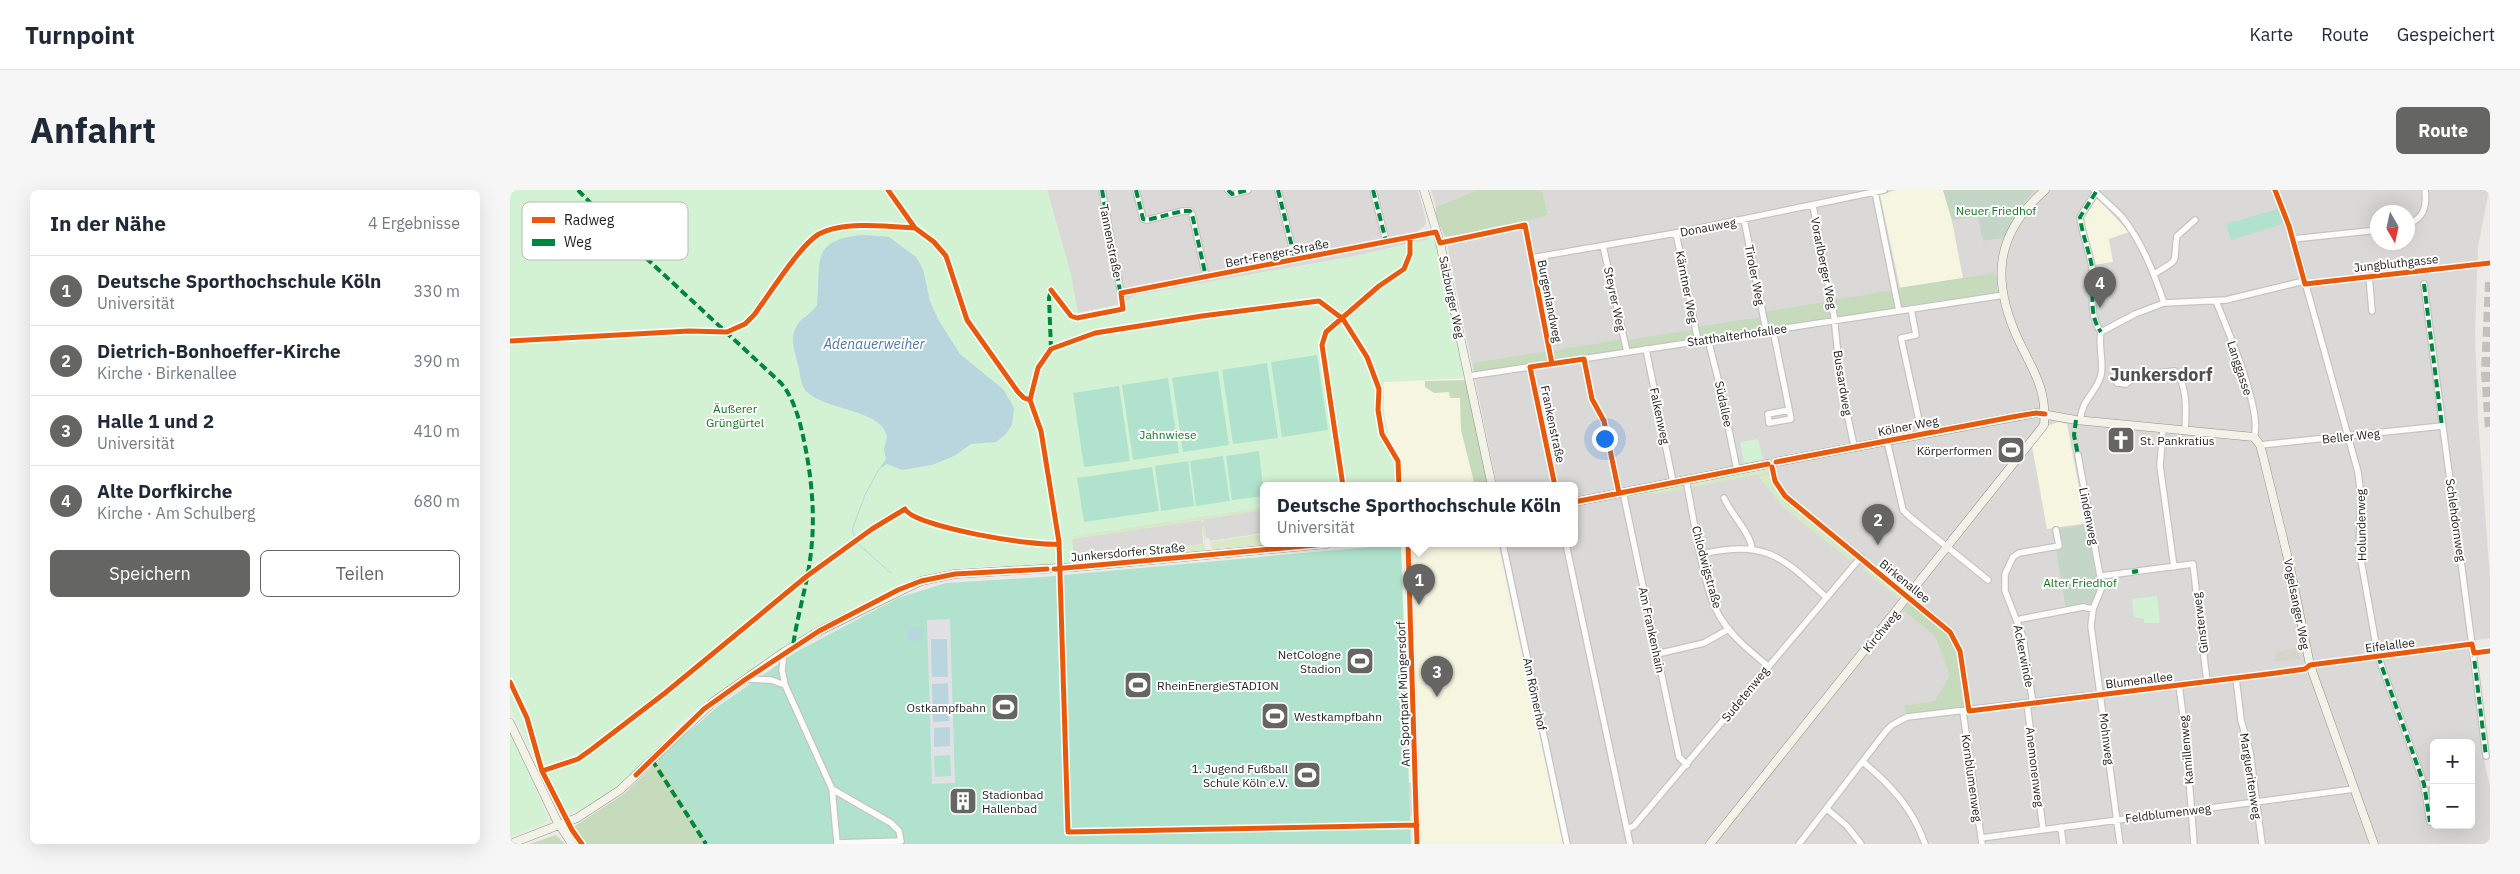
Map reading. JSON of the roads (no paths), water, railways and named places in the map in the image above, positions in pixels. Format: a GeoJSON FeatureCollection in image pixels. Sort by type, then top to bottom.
{"type":"FeatureCollection","features":[{"type":"Feature","properties":{"kind":"street","name":"Tannenstraße"},"geometry":{"type":"LineString","coordinates":[[1102,190],[1121,293]]}},
{"type":"Feature","properties":{"kind":"street"},"geometry":{"type":"LineString","coordinates":[[1136,190],[1143,219],[1147,220],[1190,211],[1206,277]]}},
{"type":"Feature","properties":{"kind":"street"},"geometry":{"type":"LineString","coordinates":[[1229,192],[1248,190]]}},
{"type":"Feature","properties":{"kind":"street"},"geometry":{"type":"LineString","coordinates":[[1278,190],[1295,259]]}},
{"type":"Feature","properties":{"kind":"street"},"geometry":{"type":"LineString","coordinates":[[1373,190],[1386,241]]}},
{"type":"Feature","properties":{"kind":"street","name":"Salzburger Weg"},"geometry":{"type":"LineString","coordinates":[[1424,190],[1436,232],[1469,376]]}},
{"type":"Feature","properties":{"kind":"street","name":"Donauweg"},"geometry":{"type":"LineString","coordinates":[[1531,258],[1676,233],[1884,190]]}},
{"type":"Feature","properties":{"kind":"street"},"geometry":{"type":"LineString","coordinates":[[2045,190],[2022,217],[2005,244],[2001,261],[2004,295],[2013,326],[2043,390],[2045,414]]}},
{"type":"Feature","properties":{"kind":"street","name":"Holunderweg"},"geometry":{"type":"LineString","coordinates":[[2275,190],[2293,239],[2348,436],[2360,486],[2359,550],[2378,656],[2424,784],[2430,822]]}},
{"type":"Feature","properties":{"kind":"street"},"geometry":{"type":"LineString","coordinates":[[2415,220],[2422,215],[2425,207],[2425,190]]}},
{"type":"Feature","properties":{"kind":"street"},"geometry":{"type":"LineString","coordinates":[[2080,421],[2083,403],[2099,381],[2102,372],[2101,332],[2095,322],[2092,300],[2093,274],[2080,217],[2095,191],[2120,215],[2132,231],[2154,274],[2164,303]]}},
{"type":"Feature","properties":{"kind":"street"},"geometry":{"type":"LineString","coordinates":[[1875,192],[1899,311]]}},
{"type":"Feature","properties":{"kind":"street","name":"Vorarlberger Weg"},"geometry":{"type":"LineString","coordinates":[[1813,206],[1835,320]]}},
{"type":"Feature","properties":{"kind":"street","name":"Tiroler Weg"},"geometry":{"type":"LineString","coordinates":[[1744,219],[1766,330]]}},
{"type":"Feature","properties":{"kind":"street"},"geometry":{"type":"LineString","coordinates":[[2154,274],[2175,260],[2177,236],[2195,220]]}},
{"type":"Feature","properties":{"kind":"street"},"geometry":{"type":"LineString","coordinates":[[2293,239],[2370,231]]}},
{"type":"Feature","properties":{"kind":"street","name":"Bert-Fenger-Straße"},"geometry":{"type":"LineString","coordinates":[[1121,293],[1436,232]]}},
{"type":"Feature","properties":{"kind":"street","name":"Kärntner Weg"},"geometry":{"type":"LineString","coordinates":[[1676,233],[1698,341]]}},
{"type":"Feature","properties":{"kind":"street","name":"Burgenlandweg"},"geometry":{"type":"LineString","coordinates":[[1528,241],[1552,364]]}},
{"type":"Feature","properties":{"kind":"street","name":"Steyrer Weg"},"geometry":{"type":"LineString","coordinates":[[1603,246],[1627,352]]}},
{"type":"Feature","properties":{"kind":"street","name":"Jungbluthgasse"},"geometry":{"type":"LineString","coordinates":[[2101,332],[2135,314],[2164,303],[2216,301],[2305,283],[2490,263]]}},
{"type":"Feature","properties":{"kind":"street","name":"Jungbluthgasse"},"geometry":{"type":"LineString","coordinates":[[2369,276],[2372,311]]}},
{"type":"Feature","properties":{"kind":"street","name":"Schlehdornweg"},"geometry":{"type":"LineString","coordinates":[[2424,284],[2486,756]]}},
{"type":"Feature","properties":{"kind":"street","name":"Statthalterhofallee"},"geometry":{"type":"LineString","coordinates":[[1469,376],[2004,295]]}},
{"type":"Feature","properties":{"kind":"street","name":"Langgasse"},"geometry":{"type":"LineString","coordinates":[[2216,301],[2245,379],[2256,422],[2254,438]]}},
{"type":"Feature","properties":{"kind":"street"},"geometry":{"type":"LineString","coordinates":[[1911,309],[1916,335],[1902,338],[1922,434]]}},
{"type":"Feature","properties":{"kind":"street","name":"Bussardweg"},"geometry":{"type":"LineString","coordinates":[[1835,320],[1841,384],[1854,446]]}},
{"type":"Feature","properties":{"kind":"street"},"geometry":{"type":"LineString","coordinates":[[1773,330],[1789,410]]}},
{"type":"Feature","properties":{"kind":"street","name":"Südallee"},"geometry":{"type":"LineString","coordinates":[[1708,340],[1721,391],[1737,470]]}},
{"type":"Feature","properties":{"kind":"street","name":"Falkenweg"},"geometry":{"type":"LineString","coordinates":[[1646,349],[1673,482]]}},
{"type":"Feature","properties":{"kind":"street","name":"Am Frankenhain"},"geometry":{"type":"LineString","coordinates":[[1584,359],[1592,399],[1604,421],[1679,757],[1687,764]]}},
{"type":"Feature","properties":{"kind":"street","name":"Frankenstraße"},"geometry":{"type":"LineString","coordinates":[[1530,367],[1554,482]]}},
{"type":"Feature","properties":{"kind":"street"},"geometry":{"type":"LineString","coordinates":[[2117,383],[2126,384],[2137,375],[2174,371],[2180,378],[2185,400],[2185,431]]}},
{"type":"Feature","properties":{"kind":"street"},"geometry":{"type":"LineString","coordinates":[[1469,376],[1491,482]]}},
{"type":"Feature","properties":{"kind":"street","name":"Kölner Weg"},"geometry":{"type":"LineString","coordinates":[[1578,501],[1772,464],[1854,446],[2036,413],[2080,421],[2254,438]]}},
{"type":"Feature","properties":{"kind":"street","name":"Kirchweg"},"geometry":{"type":"LineString","coordinates":[[1710,844],[2039,432],[2044,425],[2045,414]]}},
{"type":"Feature","properties":{"kind":"street","name":"Beller Weg"},"geometry":{"type":"LineString","coordinates":[[2260,445],[2442,426]]}},
{"type":"Feature","properties":{"kind":"street"},"geometry":{"type":"LineString","coordinates":[[2101,576],[2174,567],[2160,466],[2163,429]]}},
{"type":"Feature","properties":{"kind":"street"},"geometry":{"type":"LineString","coordinates":[[2254,438],[2260,445]]}},
{"type":"Feature","properties":{"kind":"street"},"geometry":{"type":"LineString","coordinates":[[1887,440],[1903,510],[1988,580]]}},
{"type":"Feature","properties":{"kind":"street","name":"Vogelsanger Weg"},"geometry":{"type":"LineString","coordinates":[[2260,445],[2290,567],[2310,665],[2374,844]]}},
{"type":"Feature","properties":{"kind":"street","name":"Lindenweg"},"geometry":{"type":"LineString","coordinates":[[2078,455],[2101,576]]}},
{"type":"Feature","properties":{"kind":"street","name":"Birkenallee"},"geometry":{"type":"LineString","coordinates":[[1772,464],[1775,481],[1785,496],[1945,627],[1957,643],[1966,711]]}},
{"type":"Feature","properties":{"kind":"street","name":"Chlodwigstraße"},"geometry":{"type":"LineString","coordinates":[[1686,480],[1713,601],[1729,629],[1744,647],[1768,666]]}},
{"type":"Feature","properties":{"kind":"street"},"geometry":{"type":"LineString","coordinates":[[1724,498],[1736,522],[1751,540],[1752,549]]}},
{"type":"Feature","properties":{"kind":"street","name":"Ackerwinde"},"geometry":{"type":"LineString","coordinates":[[2030,704],[2023,638],[2005,592],[2005,574],[2013,557],[2019,553],[2059,546],[2056,530]]}},
{"type":"Feature","properties":{"kind":"street","name":"Junkersdorfer Straße"},"geometry":{"type":"LineString","coordinates":[[510,844],[577,818],[620,790],[704,709],[784,652],[819,631],[898,590],[945,575],[1076,567],[1293,547]]}},
{"type":"Feature","properties":{"kind":"street","name":"Am Sportpark Müngersdorf"},"geometry":{"type":"LineString","coordinates":[[1408,547],[1418,844]]}},
{"type":"Feature","properties":{"kind":"street","name":"Am Römerhof"},"geometry":{"type":"LineString","coordinates":[[1504,547],[1567,844]]}},
{"type":"Feature","properties":{"kind":"street"},"geometry":{"type":"LineString","coordinates":[[1567,547],[1630,844]]}},
{"type":"Feature","properties":{"kind":"street"},"geometry":{"type":"LineString","coordinates":[[1701,554],[1733,548],[1752,549],[1778,556],[1826,597]]}},
{"type":"Feature","properties":{"kind":"street","name":"Sudetenweg"},"geometry":{"type":"LineString","coordinates":[[1627,829],[1634,826],[1826,597],[1861,558]]}},
{"type":"Feature","properties":{"kind":"street","name":"Ginsterweg"},"geometry":{"type":"LineString","coordinates":[[2174,567],[2193,564],[2207,682]]}},
{"type":"Feature","properties":{"kind":"street","name":"Mohnweg"},"geometry":{"type":"LineString","coordinates":[[2101,576],[2102,592],[2093,608],[2091,626],[2120,844]]}},
{"type":"Feature","properties":{"kind":"street"},"geometry":{"type":"LineString","coordinates":[[2021,619],[2083,607],[2093,608]]}},
{"type":"Feature","properties":{"kind":"street"},"geometry":{"type":"LineString","coordinates":[[1657,654],[1704,643],[1729,629]]}},
{"type":"Feature","properties":{"kind":"street","name":"Eifelallee"},"geometry":{"type":"LineString","coordinates":[[2310,665],[2472,644]]}},
{"type":"Feature","properties":{"kind":"street"},"geometry":{"type":"LineString","coordinates":[[784,652],[782,670],[785,684],[832,789],[836,843],[901,841],[896,827],[832,789]]}},
{"type":"Feature","properties":{"kind":"street","name":"Blumenallee"},"geometry":{"type":"LineString","coordinates":[[1799,844],[1886,731],[1900,720],[1915,716],[2207,682],[2305,668],[2310,665]]}},
{"type":"Feature","properties":{"kind":"street","name":"Margueritenweg"},"geometry":{"type":"LineString","coordinates":[[2236,678],[2241,720],[2248,744],[2262,844]]}},
{"type":"Feature","properties":{"kind":"street"},"geometry":{"type":"LineString","coordinates":[[746,679],[771,680],[785,684]]}},
{"type":"Feature","properties":{"kind":"street","name":"Kamillenweg"},"geometry":{"type":"LineString","coordinates":[[2179,685],[2186,738],[2194,844]]}},
{"type":"Feature","properties":{"kind":"street","name":"Anemonenweg"},"geometry":{"type":"LineString","coordinates":[[2030,704],[2043,829]]}},
{"type":"Feature","properties":{"kind":"street","name":"Kornblumenweg"},"geometry":{"type":"LineString","coordinates":[[1966,711],[1981,841]]}},
{"type":"Feature","properties":{"kind":"street"},"geometry":{"type":"LineString","coordinates":[[510,723],[560,826],[572,844]]}},
{"type":"Feature","properties":{"kind":"street"},"geometry":{"type":"LineString","coordinates":[[1862,762],[1901,798],[1913,816],[1925,844]]}},
{"type":"Feature","properties":{"kind":"street"},"geometry":{"type":"LineString","coordinates":[[2424,784],[2430,783]]}},
{"type":"Feature","properties":{"kind":"street","name":"Feldblumenweg"},"geometry":{"type":"LineString","coordinates":[[1981,841],[2043,829],[2354,788]]}},
{"type":"Feature","properties":{"kind":"street"},"geometry":{"type":"LineString","coordinates":[[1826,809],[1847,826],[1861,844]]}},
{"type":"Feature","properties":{"kind":"street"},"geometry":{"type":"LineString","coordinates":[[2061,827],[2063,844]]}},
{"type":"Feature","properties":{"kind":"water","name":"Adenauerweiher"},"geometry":{"type":"Polygon","coordinates":[[[866,235],[889,237],[916,257],[923,269],[930,301],[938,319],[960,354],[1004,390],[1014,408],[1012,425],[1005,435],[996,442],[971,444],[954,456],[932,465],[902,470],[887,464],[879,469],[886,459],[884,449],[887,437],[883,428],[865,415],[815,398],[804,388],[794,348],[793,335],[798,324],[817,305],[819,265],[822,255],[827,247],[835,241],[866,235]]]}},
{"type":"Feature","properties":{"kind":"water"},"geometry":{"type":"Polygon","coordinates":[[[922,627],[922,640],[908,641],[908,628],[922,627]]]}},
{"type":"Feature","properties":{"kind":"water"},"geometry":{"type":"Polygon","coordinates":[[[931,639],[947,639],[948,677],[932,677],[931,639]]]}},
{"type":"Feature","properties":{"kind":"water"},"geometry":{"type":"Polygon","coordinates":[[[948,683],[949,721],[933,722],[932,684],[948,683]]]}},
{"type":"Feature","properties":{"kind":"water"},"geometry":{"type":"Polygon","coordinates":[[[950,727],[950,746],[934,747],[934,728],[950,727]]]}},
{"type":"Feature","properties":{"kind":"waterway"},"geometry":{"type":"LineString","coordinates":[[879,469],[865,495],[852,530],[858,544],[891,573]]}},
{"type":"Feature","properties":{"kind":"tunnel"},"geometry":{"type":"LineString","coordinates":[[2490,282],[2486,372],[2490,429]]}},
{"type":"Feature","properties":{"kind":"place","name":"Alte Dorfkirche"},"geometry":{"type":"Point","coordinates":[2100,308]}},
{"type":"Feature","properties":{"kind":"place","name":"St. Pankratius"},"geometry":{"type":"Point","coordinates":[2121,440]}},
{"type":"Feature","properties":{"kind":"place","name":"Körperformen"},"geometry":{"type":"Point","coordinates":[2011,450]}},
{"type":"Feature","properties":{"kind":"place","name":"Dietrich-Bonhoeffer-Kirche"},"geometry":{"type":"Point","coordinates":[1878,545]}},
{"type":"Feature","properties":{"kind":"place","name":"Deutsche Sporthochschule Köln"},"geometry":{"type":"Point","coordinates":[1419,605]}},
{"type":"Feature","properties":{"kind":"place","name":"NetCologne Stadion"},"geometry":{"type":"Point","coordinates":[1360,661]}},
{"type":"Feature","properties":{"kind":"place","name":"RheinEnergieSTADION"},"geometry":{"type":"Point","coordinates":[1138,685]}},
{"type":"Feature","properties":{"kind":"place","name":"Halle 1 und 2"},"geometry":{"type":"Point","coordinates":[1437,697]}},
{"type":"Feature","properties":{"kind":"place","name":"Ostkampfbahn"},"geometry":{"type":"Point","coordinates":[1005,707]}},
{"type":"Feature","properties":{"kind":"place","name":"Westkampfbahn"},"geometry":{"type":"Point","coordinates":[1275,716]}},
{"type":"Feature","properties":{"kind":"place","name":"1. Jugend Fußball Schule Köln e.V."},"geometry":{"type":"Point","coordinates":[1307,775]}},
{"type":"Feature","properties":{"kind":"place","name":"Stadionbad Hallenbad"},"geometry":{"type":"Point","coordinates":[963,801]}},
{"type":"Feature","properties":{"kind":"district","name":"Junkersdorf"},"geometry":{"type":"Point","coordinates":[2161,374]}},
{"type":"Feature","properties":{"kind":"park label","name":"Neuer Friedhof"},"geometry":{"type":"Point","coordinates":[1996,210]}},
{"type":"Feature","properties":{"kind":"park label","name":"Äußerer Grüngürtel"},"geometry":{"type":"Point","coordinates":[735,415]}},
{"type":"Feature","properties":{"kind":"park label","name":"Jahnwiese"},"geometry":{"type":"Point","coordinates":[1168,434]}},
{"type":"Feature","properties":{"kind":"park label","name":"Alter Friedhof"},"geometry":{"type":"Point","coordinates":[2080,582]}}]}
